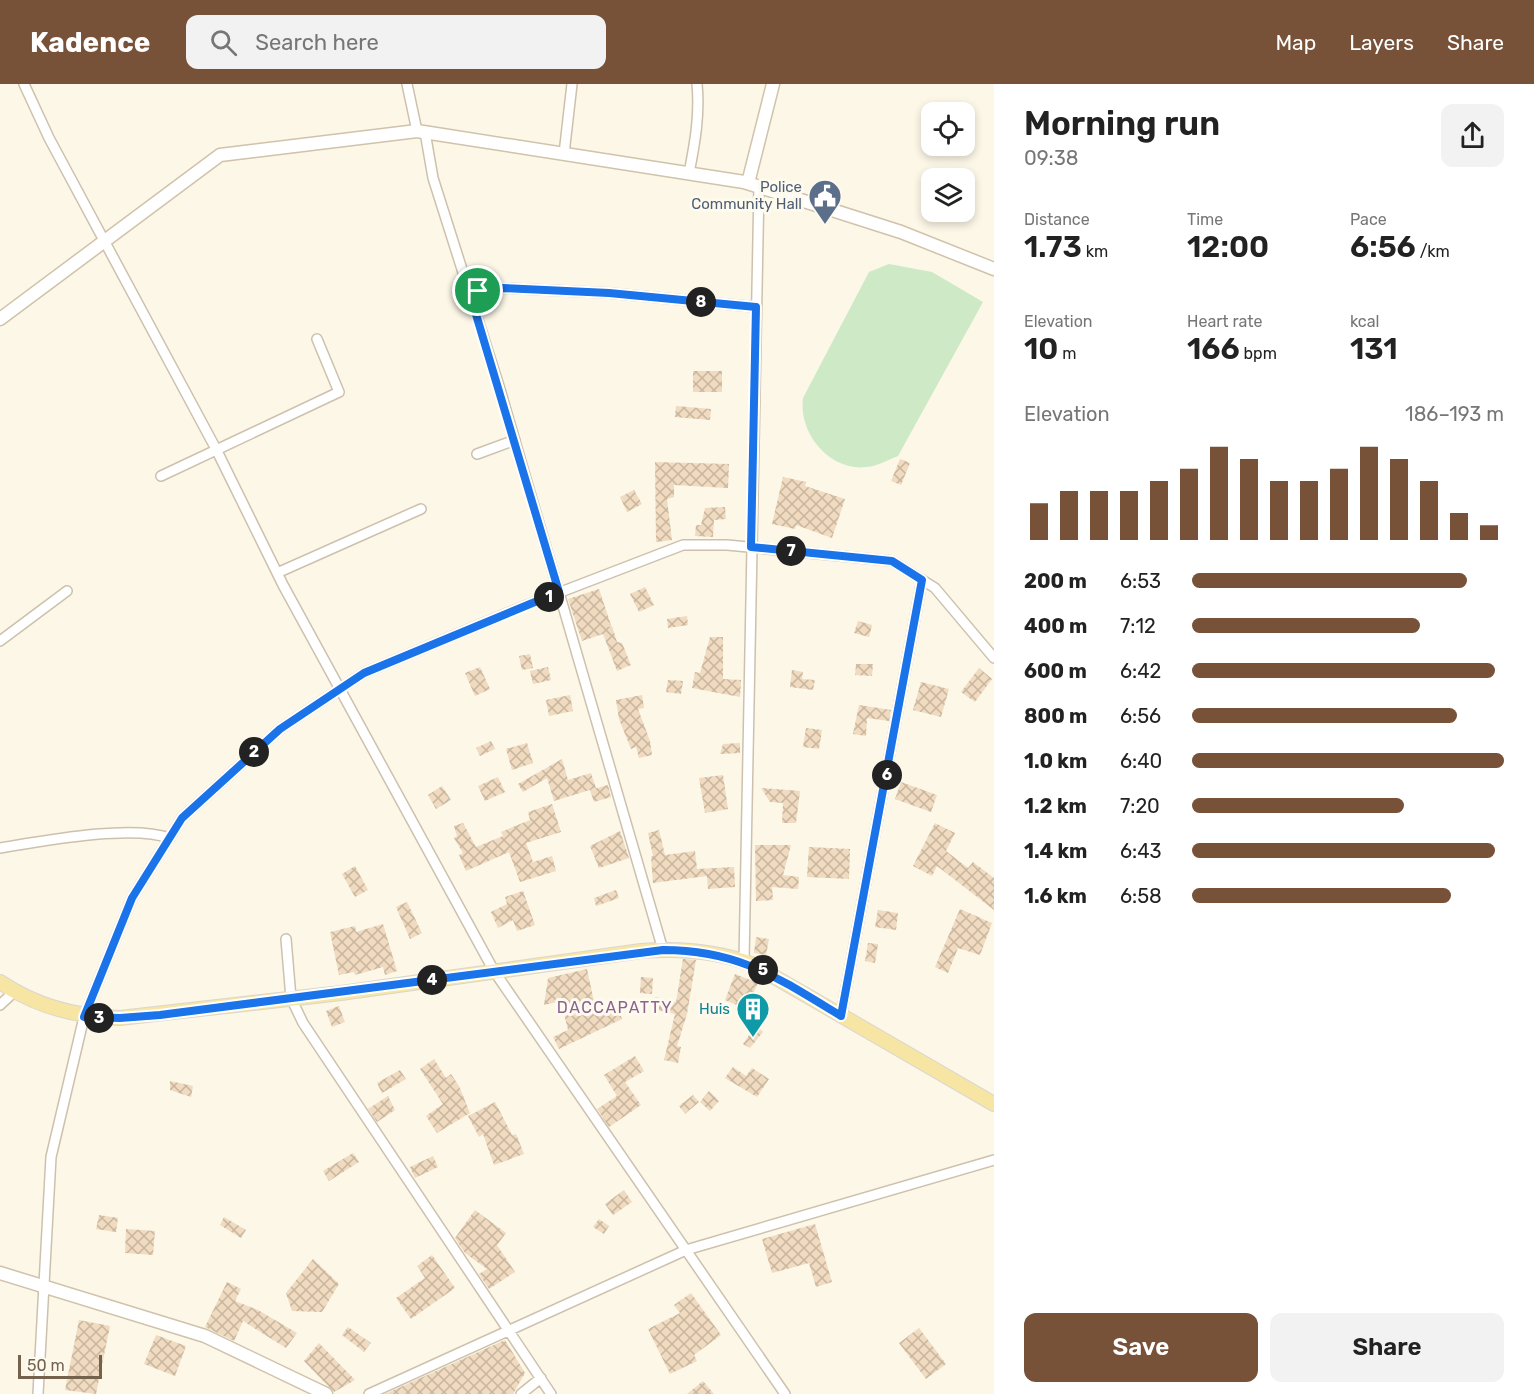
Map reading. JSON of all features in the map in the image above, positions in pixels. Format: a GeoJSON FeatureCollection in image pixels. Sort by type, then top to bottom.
{"type":"FeatureCollection","features":[{"type":"Feature","properties":{"kind":"main road"},"geometry":{"type":"LineString","coordinates":[[0,982],[39,1003],[84,1017],[120,1018],[160,1015],[663,950],[705,952],[744,961],[994,1104]]}},
{"type":"Feature","properties":{"kind":"street"},"geometry":{"type":"LineString","coordinates":[[24,84],[50,138],[216,449],[277,573],[494,971],[785,1394]]}},
{"type":"Feature","properties":{"kind":"street"},"geometry":{"type":"LineString","coordinates":[[407,84],[433,178],[515,440],[663,950]]}},
{"type":"Feature","properties":{"kind":"street"},"geometry":{"type":"LineString","coordinates":[[564,154],[572,84]]}},
{"type":"Feature","properties":{"kind":"street"},"geometry":{"type":"LineString","coordinates":[[689,173],[699,102],[697,84]]}},
{"type":"Feature","properties":{"kind":"street"},"geometry":{"type":"LineString","coordinates":[[744,961],[756,307],[753,185],[773,84]]}},
{"type":"Feature","properties":{"kind":"street"},"geometry":{"type":"LineString","coordinates":[[0,319],[220,155],[421,131],[753,185],[901,232],[994,269]]}},
{"type":"Feature","properties":{"kind":"street"},"geometry":{"type":"LineString","coordinates":[[469,291],[502,288],[609,293],[756,307]]}},
{"type":"Feature","properties":{"kind":"street"},"geometry":{"type":"LineString","coordinates":[[161,476],[339,392],[317,339]]}},
{"type":"Feature","properties":{"kind":"street"},"geometry":{"type":"LineString","coordinates":[[477,454],[515,440]]}},
{"type":"Feature","properties":{"kind":"street"},"geometry":{"type":"LineString","coordinates":[[277,573],[421,509]]}},
{"type":"Feature","properties":{"kind":"street"},"geometry":{"type":"LineString","coordinates":[[38,1394],[51,1157],[84,1017],[132,898],[182,818],[280,729],[364,673],[559,592],[683,545],[751,547],[892,561],[935,588],[994,658]]}},
{"type":"Feature","properties":{"kind":"street"},"geometry":{"type":"LineString","coordinates":[[841,1016],[922,580]]}},
{"type":"Feature","properties":{"kind":"street"},"geometry":{"type":"LineString","coordinates":[[0,641],[67,591]]}},
{"type":"Feature","properties":{"kind":"street"},"geometry":{"type":"LineString","coordinates":[[0,848],[121,834],[159,834],[170,838]]}},
{"type":"Feature","properties":{"kind":"street"},"geometry":{"type":"LineString","coordinates":[[286,939],[291,998],[303,1023],[551,1394]]}},
{"type":"Feature","properties":{"kind":"street"},"geometry":{"type":"LineString","coordinates":[[0,1005],[15,991]]}},
{"type":"Feature","properties":{"kind":"street"},"geometry":{"type":"LineString","coordinates":[[369,1394],[686,1250],[994,1160]]}},
{"type":"Feature","properties":{"kind":"street"},"geometry":{"type":"LineString","coordinates":[[0,1273],[205,1336],[326,1394]]}},
{"type":"Feature","properties":{"kind":"street"},"geometry":{"type":"LineString","coordinates":[[521,1394],[541,1378]]}},
{"type":"Feature","properties":{"kind":"green space"},"geometry":{"type":"Polygon","coordinates":[[[889,264],[932,272],[983,302],[898,456],[867,467],[853,467],[829,457],[811,437],[803,411],[803,398],[869,272],[889,264]]]}},
{"type":"Feature","properties":{"kind":"building"},"geometry":{"type":"Polygon","coordinates":[[[693,371],[722,371],[722,392],[693,392],[693,371]]]}},
{"type":"Feature","properties":{"kind":"building"},"geometry":{"type":"Polygon","coordinates":[[[676,406],[711,409],[710,420],[675,417],[676,406]]]}},
{"type":"Feature","properties":{"kind":"building"},"geometry":{"type":"Polygon","coordinates":[[[900,459],[910,463],[901,485],[891,481],[900,459]]]}},
{"type":"Feature","properties":{"kind":"building"},"geometry":{"type":"Polygon","coordinates":[[[655,462],[729,464],[728,488],[674,485],[674,497],[667,499],[672,540],[656,542],[655,462]]]}},
{"type":"Feature","properties":{"kind":"building"},"geometry":{"type":"Polygon","coordinates":[[[783,477],[806,482],[805,486],[845,499],[832,538],[796,525],[795,529],[772,524],[783,477]]]}},
{"type":"Feature","properties":{"kind":"building"},"geometry":{"type":"Polygon","coordinates":[[[634,490],[642,504],[627,512],[620,497],[634,490]]]}},
{"type":"Feature","properties":{"kind":"building"},"geometry":{"type":"Polygon","coordinates":[[[725,507],[726,519],[714,520],[713,537],[695,536],[696,525],[701,525],[705,508],[725,507]]]}},
{"type":"Feature","properties":{"kind":"building"},"geometry":{"type":"Polygon","coordinates":[[[645,587],[654,605],[639,612],[630,594],[645,587]]]}},
{"type":"Feature","properties":{"kind":"building"},"geometry":{"type":"Polygon","coordinates":[[[599,589],[611,625],[607,627],[612,626],[617,642],[622,643],[631,665],[617,671],[603,634],[582,641],[568,599],[599,589]]]}},
{"type":"Feature","properties":{"kind":"building"},"geometry":{"type":"Polygon","coordinates":[[[687,616],[688,625],[668,628],[667,619],[687,616]]]}},
{"type":"Feature","properties":{"kind":"building"},"geometry":{"type":"Polygon","coordinates":[[[858,621],[872,625],[869,637],[854,633],[858,621]]]}},
{"type":"Feature","properties":{"kind":"building"},"geometry":{"type":"Polygon","coordinates":[[[710,637],[723,637],[723,679],[741,680],[740,697],[692,688],[695,672],[700,673],[710,637]]]}},
{"type":"Feature","properties":{"kind":"building"},"geometry":{"type":"Polygon","coordinates":[[[530,654],[533,668],[522,670],[519,656],[530,654]]]}},
{"type":"Feature","properties":{"kind":"building"},"geometry":{"type":"Polygon","coordinates":[[[856,664],[873,664],[872,676],[855,675],[856,664]]]}},
{"type":"Feature","properties":{"kind":"building"},"geometry":{"type":"Polygon","coordinates":[[[480,667],[490,689],[475,696],[465,673],[480,667]]]}},
{"type":"Feature","properties":{"kind":"building"},"geometry":{"type":"Polygon","coordinates":[[[548,667],[551,680],[533,684],[530,671],[548,667]]]}},
{"type":"Feature","properties":{"kind":"building"},"geometry":{"type":"Polygon","coordinates":[[[979,668],[992,679],[975,702],[961,692],[979,668]]]}},
{"type":"Feature","properties":{"kind":"building"},"geometry":{"type":"Polygon","coordinates":[[[792,670],[803,672],[802,679],[815,680],[813,690],[790,687],[792,670]]]}},
{"type":"Feature","properties":{"kind":"building"},"geometry":{"type":"Polygon","coordinates":[[[668,680],[683,681],[681,694],[666,692],[668,680]]]}},
{"type":"Feature","properties":{"kind":"building"},"geometry":{"type":"Polygon","coordinates":[[[921,682],[949,689],[941,717],[913,710],[921,682]]]}},
{"type":"Feature","properties":{"kind":"building"},"geometry":{"type":"Polygon","coordinates":[[[570,695],[573,711],[549,716],[546,700],[570,695]]]}},
{"type":"Feature","properties":{"kind":"building"},"geometry":{"type":"Polygon","coordinates":[[[642,695],[644,708],[638,709],[650,741],[652,755],[639,758],[636,747],[631,749],[619,719],[616,700],[642,695]]]}},
{"type":"Feature","properties":{"kind":"building"},"geometry":{"type":"Polygon","coordinates":[[[859,705],[891,710],[889,721],[867,718],[866,736],[853,734],[859,705]]]}},
{"type":"Feature","properties":{"kind":"building"},"geometry":{"type":"Polygon","coordinates":[[[806,728],[822,730],[819,749],[803,747],[806,728]]]}},
{"type":"Feature","properties":{"kind":"building"},"geometry":{"type":"Polygon","coordinates":[[[491,741],[495,749],[480,756],[476,748],[491,741]]]}},
{"type":"Feature","properties":{"kind":"building"},"geometry":{"type":"Polygon","coordinates":[[[527,743],[533,763],[512,770],[506,749],[527,743]]]}},
{"type":"Feature","properties":{"kind":"building"},"geometry":{"type":"Polygon","coordinates":[[[740,743],[740,753],[720,754],[723,744],[740,743]]]}},
{"type":"Feature","properties":{"kind":"building"},"geometry":{"type":"Polygon","coordinates":[[[562,759],[568,780],[591,773],[596,788],[554,801],[547,778],[523,792],[518,784],[562,759]]]}},
{"type":"Feature","properties":{"kind":"building"},"geometry":{"type":"Polygon","coordinates":[[[723,775],[728,809],[705,813],[699,778],[723,775]]]}},
{"type":"Feature","properties":{"kind":"building"},"geometry":{"type":"Polygon","coordinates":[[[498,777],[505,792],[485,801],[478,786],[498,777]]]}},
{"type":"Feature","properties":{"kind":"building"},"geometry":{"type":"Polygon","coordinates":[[[901,782],[937,795],[931,812],[895,799],[901,782]]]}},
{"type":"Feature","properties":{"kind":"building"},"geometry":{"type":"Polygon","coordinates":[[[608,785],[611,797],[594,802],[590,790],[608,785]]]}},
{"type":"Feature","properties":{"kind":"building"},"geometry":{"type":"Polygon","coordinates":[[[442,786],[451,800],[436,809],[428,795],[442,786]]]}},
{"type":"Feature","properties":{"kind":"building"},"geometry":{"type":"Polygon","coordinates":[[[761,788],[800,791],[796,823],[782,823],[783,803],[770,802],[761,788]]]}},
{"type":"Feature","properties":{"kind":"building"},"geometry":{"type":"Polygon","coordinates":[[[552,804],[561,832],[526,843],[533,862],[552,856],[556,871],[520,882],[509,852],[466,871],[459,855],[463,853],[454,838],[457,836],[454,826],[463,823],[476,847],[503,836],[501,832],[530,820],[528,812],[552,804]]]}},
{"type":"Feature","properties":{"kind":"building"},"geometry":{"type":"Polygon","coordinates":[[[935,823],[955,833],[946,851],[968,868],[973,862],[994,878],[994,910],[937,866],[932,876],[913,866],[935,823]]]}},
{"type":"Feature","properties":{"kind":"building"},"geometry":{"type":"Polygon","coordinates":[[[659,830],[665,855],[695,851],[697,869],[734,867],[735,887],[708,889],[707,876],[653,883],[651,857],[653,856],[648,833],[659,830]]]}},
{"type":"Feature","properties":{"kind":"building"},"geometry":{"type":"Polygon","coordinates":[[[620,831],[629,858],[599,868],[590,846],[620,831]]]}},
{"type":"Feature","properties":{"kind":"building"},"geometry":{"type":"Polygon","coordinates":[[[755,845],[791,845],[783,875],[799,877],[798,889],[772,887],[773,900],[756,901],[755,845]]]}},
{"type":"Feature","properties":{"kind":"building"},"geometry":{"type":"Polygon","coordinates":[[[809,847],[850,849],[849,879],[807,877],[809,847]]]}},
{"type":"Feature","properties":{"kind":"building"},"geometry":{"type":"Polygon","coordinates":[[[355,866],[368,890],[355,897],[342,874],[355,866]]]}},
{"type":"Feature","properties":{"kind":"building"},"geometry":{"type":"Polygon","coordinates":[[[616,890],[619,898],[596,906],[594,898],[616,890]]]}},
{"type":"Feature","properties":{"kind":"building"},"geometry":{"type":"Polygon","coordinates":[[[523,891],[535,925],[517,931],[513,920],[498,928],[491,912],[507,904],[505,897],[523,891]]]}},
{"type":"Feature","properties":{"kind":"building"},"geometry":{"type":"Polygon","coordinates":[[[407,902],[422,933],[410,939],[396,907],[407,902]]]}},
{"type":"Feature","properties":{"kind":"building"},"geometry":{"type":"Polygon","coordinates":[[[960,909],[992,923],[980,955],[958,948],[948,973],[935,967],[960,909]]]}},
{"type":"Feature","properties":{"kind":"building"},"geometry":{"type":"Polygon","coordinates":[[[878,910],[898,913],[896,930],[875,927],[878,910]]]}},
{"type":"Feature","properties":{"kind":"building"},"geometry":{"type":"Polygon","coordinates":[[[383,924],[397,971],[385,975],[383,967],[355,975],[354,972],[339,975],[330,932],[355,926],[356,932],[383,924]]]}},
{"type":"Feature","properties":{"kind":"building"},"geometry":{"type":"Polygon","coordinates":[[[756,937],[769,939],[766,955],[754,953],[756,937]]]}},
{"type":"Feature","properties":{"kind":"building"},"geometry":{"type":"Polygon","coordinates":[[[868,943],[878,944],[875,963],[865,961],[868,943]]]}},
{"type":"Feature","properties":{"kind":"building"},"geometry":{"type":"Polygon","coordinates":[[[683,959],[696,960],[687,1014],[677,1046],[681,1047],[678,1063],[664,1060],[675,1014],[652,1009],[655,997],[676,1002],[683,959]]]}},
{"type":"Feature","properties":{"kind":"building"},"geometry":{"type":"Polygon","coordinates":[[[587,969],[597,1016],[617,1006],[622,1019],[559,1049],[553,1037],[568,1030],[561,1001],[544,1005],[548,978],[587,969]]]}},
{"type":"Feature","properties":{"kind":"building"},"geometry":{"type":"Polygon","coordinates":[[[735,974],[758,983],[746,1009],[725,1000],[735,974]]]}},
{"type":"Feature","properties":{"kind":"building"},"geometry":{"type":"Polygon","coordinates":[[[641,977],[653,978],[652,994],[640,993],[641,977]]]}},
{"type":"Feature","properties":{"kind":"building"},"geometry":{"type":"Polygon","coordinates":[[[339,1006],[345,1022],[332,1027],[326,1011],[339,1006]]]}},
{"type":"Feature","properties":{"kind":"building","name":"Huis"},"geometry":{"type":"Polygon","coordinates":[[[756,1025],[763,1032],[750,1048],[743,1044],[756,1025]]]}},
{"type":"Feature","properties":{"kind":"building"},"geometry":{"type":"Polygon","coordinates":[[[635,1056],[644,1071],[625,1082],[641,1105],[609,1127],[597,1109],[617,1096],[604,1075],[635,1056]]]}},
{"type":"Feature","properties":{"kind":"building"},"geometry":{"type":"Polygon","coordinates":[[[434,1059],[446,1078],[451,1074],[459,1086],[470,1113],[437,1133],[426,1116],[443,1104],[420,1069],[434,1059]]]}},
{"type":"Feature","properties":{"kind":"building"},"geometry":{"type":"Polygon","coordinates":[[[733,1067],[746,1076],[752,1068],[769,1079],[757,1097],[725,1078],[733,1067]]]}},
{"type":"Feature","properties":{"kind":"building"},"geometry":{"type":"Polygon","coordinates":[[[400,1070],[406,1079],[382,1093],[377,1083],[400,1070]]]}},
{"type":"Feature","properties":{"kind":"building"},"geometry":{"type":"Polygon","coordinates":[[[170,1081],[193,1086],[191,1097],[170,1090],[170,1081]]]}},
{"type":"Feature","properties":{"kind":"building"},"geometry":{"type":"Polygon","coordinates":[[[709,1091],[719,1101],[710,1111],[700,1102],[709,1091]]]}},
{"type":"Feature","properties":{"kind":"building"},"geometry":{"type":"Polygon","coordinates":[[[693,1095],[699,1102],[685,1114],[679,1106],[693,1095]]]}},
{"type":"Feature","properties":{"kind":"building"},"geometry":{"type":"Polygon","coordinates":[[[388,1096],[395,1110],[377,1122],[368,1109],[388,1096]]]}},
{"type":"Feature","properties":{"kind":"building"},"geometry":{"type":"Polygon","coordinates":[[[495,1102],[512,1135],[516,1134],[524,1154],[494,1165],[483,1134],[479,1137],[468,1116],[495,1102]]]}},
{"type":"Feature","properties":{"kind":"building"},"geometry":{"type":"Polygon","coordinates":[[[353,1153],[359,1162],[329,1181],[323,1171],[353,1153]]]}},
{"type":"Feature","properties":{"kind":"building"},"geometry":{"type":"Polygon","coordinates":[[[433,1156],[438,1167],[415,1178],[410,1167],[433,1156]]]}},
{"type":"Feature","properties":{"kind":"building"},"geometry":{"type":"Polygon","coordinates":[[[624,1190],[632,1202],[613,1215],[605,1204],[624,1190]]]}},
{"type":"Feature","properties":{"kind":"building"},"geometry":{"type":"Polygon","coordinates":[[[475,1210],[506,1233],[497,1245],[515,1272],[489,1289],[479,1274],[487,1269],[465,1253],[455,1238],[475,1210]]]}},
{"type":"Feature","properties":{"kind":"building"},"geometry":{"type":"Polygon","coordinates":[[[99,1215],[118,1218],[116,1232],[96,1229],[99,1215]]]}},
{"type":"Feature","properties":{"kind":"building"},"geometry":{"type":"Polygon","coordinates":[[[224,1217],[246,1230],[241,1238],[220,1225],[224,1217]]]}},
{"type":"Feature","properties":{"kind":"building"},"geometry":{"type":"Polygon","coordinates":[[[599,1219],[609,1226],[604,1234],[593,1227],[599,1219]]]}},
{"type":"Feature","properties":{"kind":"building"},"geometry":{"type":"Polygon","coordinates":[[[815,1224],[832,1282],[816,1287],[809,1263],[772,1273],[762,1239],[815,1224]]]}},
{"type":"Feature","properties":{"kind":"building"},"geometry":{"type":"Polygon","coordinates":[[[126,1229],[155,1231],[153,1255],[125,1253],[126,1229]]]}},
{"type":"Feature","properties":{"kind":"building"},"geometry":{"type":"Polygon","coordinates":[[[432,1255],[455,1288],[411,1319],[396,1298],[425,1278],[417,1266],[432,1255]]]}},
{"type":"Feature","properties":{"kind":"building"},"geometry":{"type":"Polygon","coordinates":[[[313,1259],[339,1284],[322,1312],[292,1311],[286,1293],[313,1259]]]}},
{"type":"Feature","properties":{"kind":"building"},"geometry":{"type":"Polygon","coordinates":[[[227,1282],[241,1289],[235,1301],[258,1310],[297,1333],[286,1348],[243,1321],[234,1341],[205,1327],[227,1282]]]}},
{"type":"Feature","properties":{"kind":"building"},"geometry":{"type":"Polygon","coordinates":[[[691,1293],[721,1335],[694,1355],[697,1361],[670,1374],[648,1329],[680,1313],[674,1305],[691,1293]]]}},
{"type":"Feature","properties":{"kind":"building"},"geometry":{"type":"Polygon","coordinates":[[[79,1320],[110,1326],[96,1394],[65,1390],[79,1320]]]}},
{"type":"Feature","properties":{"kind":"building"},"geometry":{"type":"Polygon","coordinates":[[[348,1327],[371,1343],[364,1352],[342,1335],[348,1327]]]}},
{"type":"Feature","properties":{"kind":"building"},"geometry":{"type":"Polygon","coordinates":[[[919,1328],[946,1364],[926,1379],[899,1343],[919,1328]]]}},
{"type":"Feature","properties":{"kind":"building"},"geometry":{"type":"Polygon","coordinates":[[[156,1335],[186,1346],[175,1376],[144,1364],[156,1335]]]}},
{"type":"Feature","properties":{"kind":"building"},"geometry":{"type":"Polygon","coordinates":[[[505,1340],[525,1373],[513,1394],[385,1394],[505,1340]]]}},
{"type":"Feature","properties":{"kind":"building"},"geometry":{"type":"Polygon","coordinates":[[[319,1343],[355,1380],[334,1392],[327,1385],[304,1361],[319,1343]]]}},
{"type":"Feature","properties":{"kind":"building"},"geometry":{"type":"Polygon","coordinates":[[[703,1381],[714,1394],[687,1394],[703,1381]]]}},
{"type":"Feature","properties":{"kind":"place","name":"Police Community Hall"},"geometry":{"type":"Point","coordinates":[825,225]}},
{"type":"Feature","properties":{"kind":"place","name":"Huis"},"geometry":{"type":"Point","coordinates":[753,1038]}},
{"type":"Feature","properties":{"kind":"district","name":"DACCAPATTY"},"geometry":{"type":"Point","coordinates":[615,1007]}},
{"type":"Feature","properties":{"kind":"route"},"geometry":{"type":"LineString","coordinates":[[502,288],[609,293],[756,307],[751,547],[892,561],[922,580],[841,1016],[769,973],[744,961],[705,952],[663,950],[641,951],[341,993],[160,1015],[120,1018],[84,1017],[132,898],[182,818],[280,729],[364,673],[559,592],[469,291],[478,291],[502,288]]}}]}
